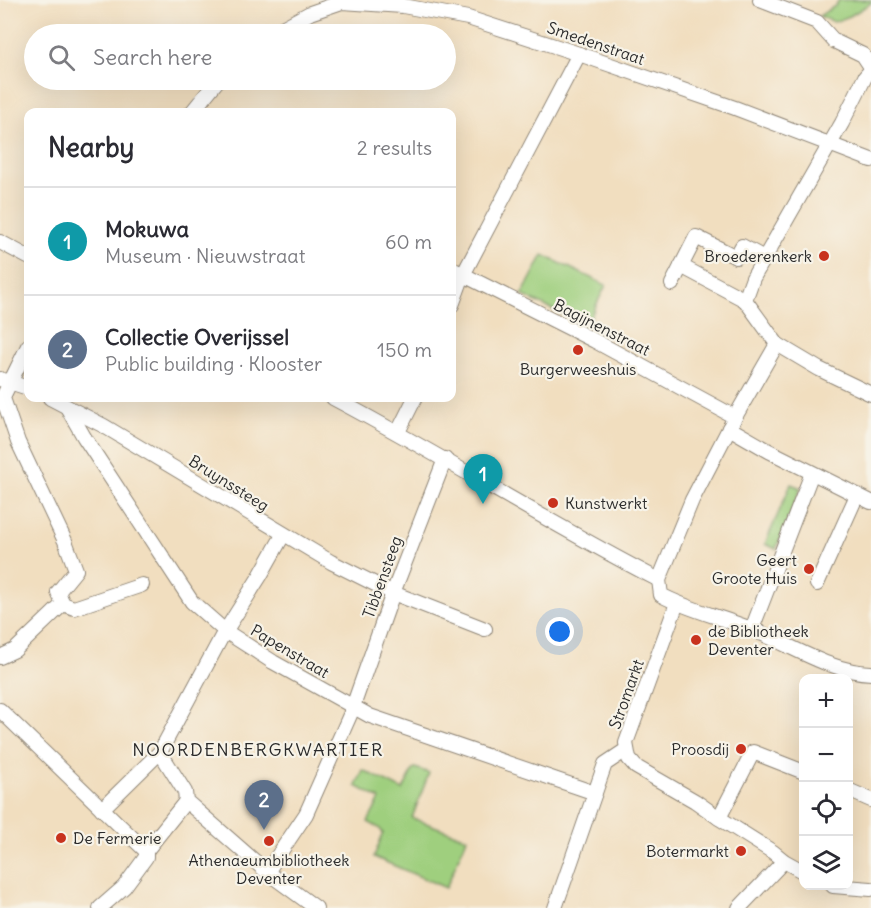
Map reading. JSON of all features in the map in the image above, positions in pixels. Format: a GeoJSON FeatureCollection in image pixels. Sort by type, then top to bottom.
{"type":"FeatureCollection","features":[{"type":"Feature","properties":{"kind":"street"},"geometry":{"type":"LineString","coordinates":[[745,300],[753,278],[871,68],[863,56],[834,41],[817,22],[760,0]]}},
{"type":"Feature","properties":{"kind":"street","name":"Smedenstraat"},"geometry":{"type":"LineString","coordinates":[[290,24],[310,13],[342,2],[404,3],[468,18],[579,54],[735,108],[871,160]]}},
{"type":"Feature","properties":{"kind":"street"},"geometry":{"type":"LineString","coordinates":[[457,272],[579,54]]}},
{"type":"Feature","properties":{"kind":"street"},"geometry":{"type":"LineString","coordinates":[[195,108],[210,90]]}},
{"type":"Feature","properties":{"kind":"street"},"geometry":{"type":"LineString","coordinates":[[672,284],[696,237],[736,258],[742,246],[764,258]]}},
{"type":"Feature","properties":{"kind":"street"},"geometry":{"type":"LineString","coordinates":[[0,242],[24,255]]}},
{"type":"Feature","properties":{"kind":"street"},"geometry":{"type":"LineString","coordinates":[[681,266],[745,300],[777,344],[819,369],[871,394]]}},
{"type":"Feature","properties":{"kind":"street","name":"Bagijnenstraat"},"geometry":{"type":"LineString","coordinates":[[457,272],[595,341],[812,473],[871,502]]}},
{"type":"Feature","properties":{"kind":"street"},"geometry":{"type":"LineString","coordinates":[[777,344],[692,500],[659,580],[661,595],[677,603],[752,629],[855,673],[871,673]]}},
{"type":"Feature","properties":{"kind":"street"},"geometry":{"type":"LineString","coordinates":[[24,352],[5,381],[1,400],[76,570],[58,592],[63,603],[74,608],[142,585]]}},
{"type":"Feature","properties":{"kind":"street"},"geometry":{"type":"LineString","coordinates":[[5,381],[24,387]]}},
{"type":"Feature","properties":{"kind":"street","name":"Bruynssteeg"},"geometry":{"type":"LineString","coordinates":[[57,402],[104,426],[331,562],[393,593],[485,629]]}},
{"type":"Feature","properties":{"kind":"street"},"geometry":{"type":"LineString","coordinates":[[341,402],[398,432],[550,522],[659,580]]}},
{"type":"Feature","properties":{"kind":"street"},"geometry":{"type":"LineString","coordinates":[[398,432],[413,402]]}},
{"type":"Feature","properties":{"kind":"street","name":"Papenstraat"},"geometry":{"type":"LineString","coordinates":[[68,409],[192,602],[225,631],[273,662],[370,716],[595,793]]}},
{"type":"Feature","properties":{"kind":"street","name":"Tibbensteeg"},"geometry":{"type":"LineString","coordinates":[[267,872],[306,814],[353,708],[393,593],[445,459]]}},
{"type":"Feature","properties":{"kind":"street"},"geometry":{"type":"LineString","coordinates":[[752,629],[812,473]]}},
{"type":"Feature","properties":{"kind":"street"},"geometry":{"type":"LineString","coordinates":[[817,584],[857,495]]}},
{"type":"Feature","properties":{"kind":"street"},"geometry":{"type":"LineString","coordinates":[[102,809],[160,752],[225,631],[283,535]]}},
{"type":"Feature","properties":{"kind":"street"},"geometry":{"type":"LineString","coordinates":[[0,657],[15,650],[63,603]]}},
{"type":"Feature","properties":{"kind":"street","name":"Stromarkt"},"geometry":{"type":"LineString","coordinates":[[677,603],[626,743],[629,759],[636,767],[695,801],[799,869]]}},
{"type":"Feature","properties":{"kind":"street"},"geometry":{"type":"LineString","coordinates":[[0,710],[146,851]]}},
{"type":"Feature","properties":{"kind":"street"},"geometry":{"type":"LineString","coordinates":[[555,908],[605,765],[626,750]]}},
{"type":"Feature","properties":{"kind":"street"},"geometry":{"type":"LineString","coordinates":[[160,752],[185,792],[186,801],[267,872],[316,908]]}},
{"type":"Feature","properties":{"kind":"street"},"geometry":{"type":"LineString","coordinates":[[718,818],[753,752],[799,770]]}},
{"type":"Feature","properties":{"kind":"street"},"geometry":{"type":"LineString","coordinates":[[853,792],[871,800]]}},
{"type":"Feature","properties":{"kind":"street"},"geometry":{"type":"LineString","coordinates":[[110,905],[146,856],[146,851],[186,801]]}},
{"type":"Feature","properties":{"kind":"street"},"geometry":{"type":"LineString","coordinates":[[740,908],[784,861]]}},
{"type":"Feature","properties":{"kind":"street"},"geometry":{"type":"LineString","coordinates":[[853,887],[871,889]]}},
{"type":"Feature","properties":{"kind":"green space"},"geometry":{"type":"Polygon","coordinates":[[[839,0],[871,0],[871,3],[850,16],[834,22],[819,16],[835,6],[839,0]]]}},
{"type":"Feature","properties":{"kind":"green space"},"geometry":{"type":"Polygon","coordinates":[[[543,255],[606,285],[586,326],[522,295],[543,255]]]}},
{"type":"Feature","properties":{"kind":"green space"},"geometry":{"type":"Polygon","coordinates":[[[791,484],[801,488],[776,549],[765,544],[791,484]]]}},
{"type":"Feature","properties":{"kind":"green space"},"geometry":{"type":"Polygon","coordinates":[[[415,768],[429,773],[412,818],[467,838],[446,888],[374,857],[383,833],[368,822],[380,799],[356,786],[363,770],[403,790],[415,768]]]}},
{"type":"Feature","properties":{"kind":"place","name":"Broederenkerk"},"geometry":{"type":"Point","coordinates":[824,256]}},
{"type":"Feature","properties":{"kind":"place","name":"Burgerweeshuis"},"geometry":{"type":"Point","coordinates":[578,350]}},
{"type":"Feature","properties":{"kind":"place","name":"Kunstwerkt"},"geometry":{"type":"Point","coordinates":[553,503]}},
{"type":"Feature","properties":{"kind":"place","name":"Mokuwa"},"geometry":{"type":"Point","coordinates":[483,504]}},
{"type":"Feature","properties":{"kind":"place","name":"Geert Groote Huis"},"geometry":{"type":"Point","coordinates":[809,569]}},
{"type":"Feature","properties":{"kind":"place","name":"de Bibliotheek Deventer"},"geometry":{"type":"Point","coordinates":[696,640]}},
{"type":"Feature","properties":{"kind":"place","name":"Proosdij"},"geometry":{"type":"Point","coordinates":[741,749]}},
{"type":"Feature","properties":{"kind":"place","name":"Collectie Overijssel"},"geometry":{"type":"Point","coordinates":[264,830]}},
{"type":"Feature","properties":{"kind":"place","name":"De Fermerie"},"geometry":{"type":"Point","coordinates":[61,838]}},
{"type":"Feature","properties":{"kind":"place","name":"Athenaeumbibliotheek Deventer"},"geometry":{"type":"Point","coordinates":[269,841]}},
{"type":"Feature","properties":{"kind":"place","name":"Botermarkt"},"geometry":{"type":"Point","coordinates":[741,851]}},
{"type":"Feature","properties":{"kind":"district","name":"NOORDENBERGKWARTIER"},"geometry":{"type":"Point","coordinates":[258,750]}}]}
